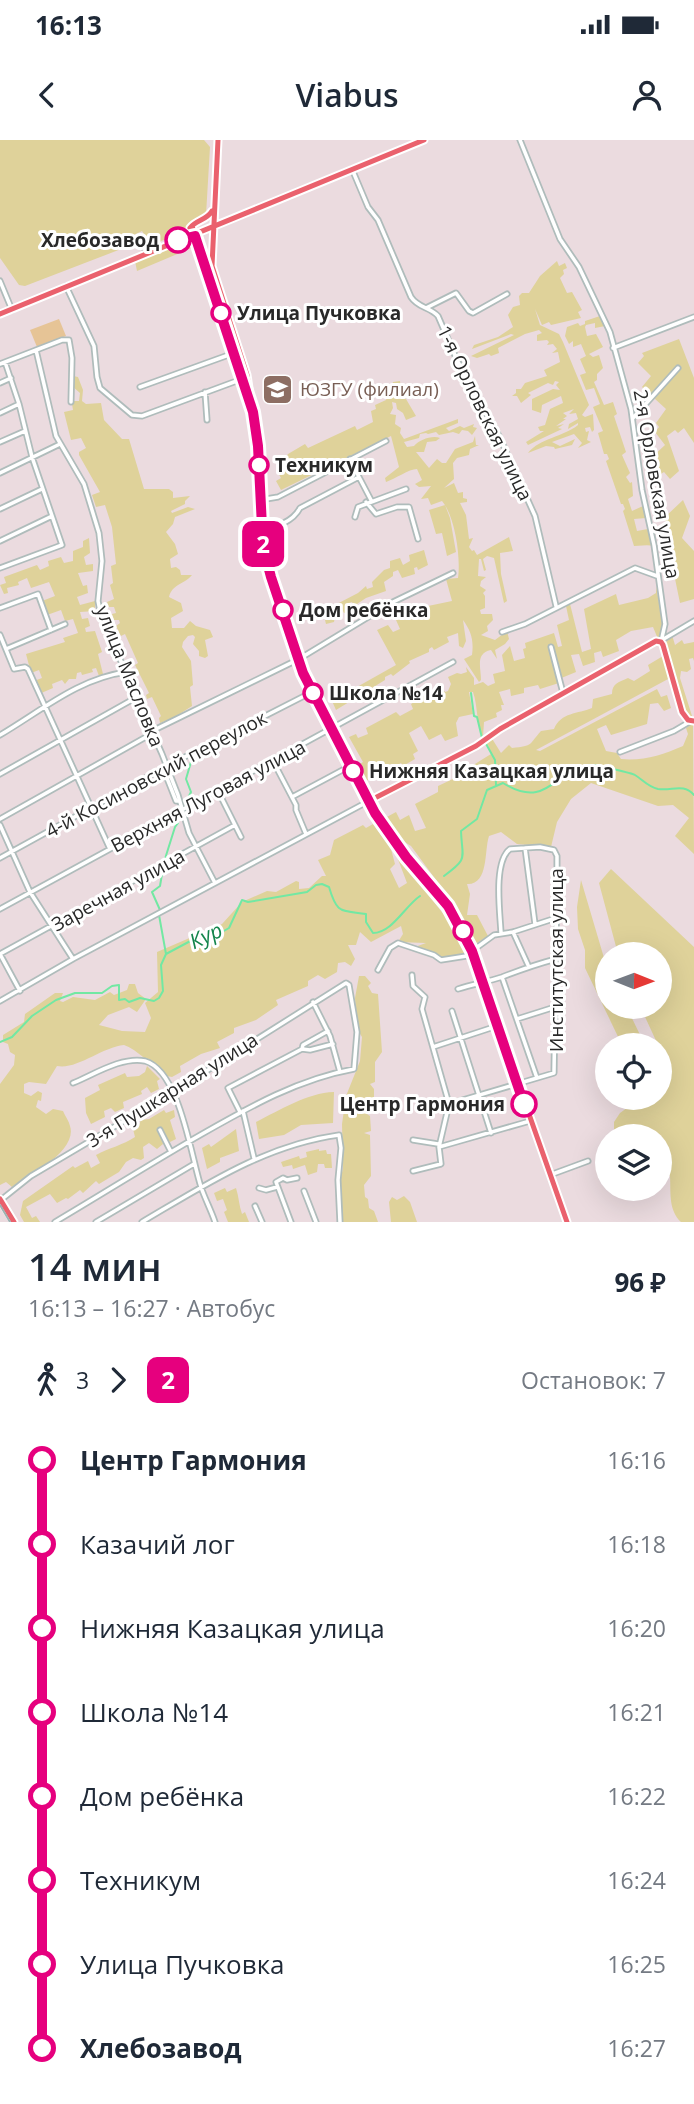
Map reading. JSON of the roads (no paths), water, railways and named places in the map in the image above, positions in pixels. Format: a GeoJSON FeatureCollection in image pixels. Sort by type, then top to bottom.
{"type":"FeatureCollection","features":[{"type":"Feature","properties":{"kind":"main road"},"geometry":{"type":"LineString","coordinates":[[218,140],[211,218],[214,228],[212,266],[251,407],[258,446],[262,530],[268,569],[313,692],[369,801],[393,840],[448,906],[473,953],[567,1222]]}},
{"type":"Feature","properties":{"kind":"main road"},"geometry":{"type":"LineString","coordinates":[[182,238],[194,232],[214,228],[424,140]]}},
{"type":"Feature","properties":{"kind":"main road"},"geometry":{"type":"LineString","coordinates":[[0,314],[182,238],[211,218],[233,218]]}},
{"type":"Feature","properties":{"kind":"main road"},"geometry":{"type":"LineString","coordinates":[[194,232],[245,381]]}},
{"type":"Feature","properties":{"kind":"main road"},"geometry":{"type":"LineString","coordinates":[[369,801],[476,747],[500,729],[564,695],[651,643],[661,642]]}},
{"type":"Feature","properties":{"kind":"main road","name":"2-я Орловская улица"},"geometry":{"type":"LineString","coordinates":[[661,642],[679,704],[686,718],[692,721]]}},
{"type":"Feature","properties":{"kind":"main road"},"geometry":{"type":"LineString","coordinates":[[1,1200],[14,1222]]}},
{"type":"Feature","properties":{"kind":"street","name":"2-я Орловская улица"},"geometry":{"type":"LineString","coordinates":[[520,140],[561,239],[610,332],[634,418],[642,490],[654,545],[665,624],[661,642]]}},
{"type":"Feature","properties":{"kind":"street","name":"1-я Орловская улица"},"geometry":{"type":"LineString","coordinates":[[352,169],[368,207],[378,220],[411,297],[418,305],[435,313],[443,325],[457,360],[492,422],[535,516],[556,606]]}},
{"type":"Feature","properties":{"kind":"street"},"geometry":{"type":"LineString","coordinates":[[139,240],[146,253]]}},
{"type":"Feature","properties":{"kind":"street"},"geometry":{"type":"LineString","coordinates":[[0,281],[12,310]]}},
{"type":"Feature","properties":{"kind":"street"},"geometry":{"type":"LineString","coordinates":[[66,286],[94,346],[100,388],[132,415],[142,416],[205,392],[245,381]]}},
{"type":"Feature","properties":{"kind":"street","name":"1-я Орловская улица"},"geometry":{"type":"LineString","coordinates":[[425,309],[456,293],[469,311],[474,313],[507,295]]}},
{"type":"Feature","properties":{"kind":"street"},"geometry":{"type":"LineString","coordinates":[[613,348],[694,317]]}},
{"type":"Feature","properties":{"kind":"street"},"geometry":{"type":"LineString","coordinates":[[0,568],[62,545],[32,457],[11,377],[2,363],[62,340],[69,340],[72,358],[71,402]]}},
{"type":"Feature","properties":{"kind":"street","name":"улица Масловка"},"geometry":{"type":"LineString","coordinates":[[36,350],[53,425],[60,444],[80,475],[96,521],[102,552],[98,607],[152,732],[185,825],[215,883]]}},
{"type":"Feature","properties":{"kind":"street"},"geometry":{"type":"LineString","coordinates":[[140,387],[234,353]]}},
{"type":"Feature","properties":{"kind":"street"},"geometry":{"type":"LineString","coordinates":[[634,418],[678,368]]}},
{"type":"Feature","properties":{"kind":"street"},"geometry":{"type":"LineString","coordinates":[[0,383],[11,377]]}},
{"type":"Feature","properties":{"kind":"street"},"geometry":{"type":"LineString","coordinates":[[205,392],[207,419]]}},
{"type":"Feature","properties":{"kind":"street"},"geometry":{"type":"LineString","coordinates":[[0,413],[19,404]]}},
{"type":"Feature","properties":{"kind":"street"},"geometry":{"type":"LineString","coordinates":[[0,442],[25,430]]}},
{"type":"Feature","properties":{"kind":"street"},"geometry":{"type":"LineString","coordinates":[[260,500],[278,497],[386,441]]}},
{"type":"Feature","properties":{"kind":"street"},"geometry":{"type":"LineString","coordinates":[[0,473],[60,444]]}},
{"type":"Feature","properties":{"kind":"street"},"geometry":{"type":"LineString","coordinates":[[350,459],[376,514],[401,506],[410,508],[418,539]]}},
{"type":"Feature","properties":{"kind":"street"},"geometry":{"type":"LineString","coordinates":[[262,530],[282,524],[294,517],[300,508],[359,477]]}},
{"type":"Feature","properties":{"kind":"street"},"geometry":{"type":"LineString","coordinates":[[0,509],[43,489]]}},
{"type":"Feature","properties":{"kind":"street"},"geometry":{"type":"LineString","coordinates":[[355,517],[356,508],[406,489]]}},
{"type":"Feature","properties":{"kind":"street"},"geometry":{"type":"LineString","coordinates":[[0,541],[53,516]]}},
{"type":"Feature","properties":{"kind":"street"},"geometry":{"type":"LineString","coordinates":[[502,632],[524,624],[635,568],[657,576]]}},
{"type":"Feature","properties":{"kind":"street"},"geometry":{"type":"LineString","coordinates":[[0,819],[152,732],[299,659],[393,602],[453,573]]}},
{"type":"Feature","properties":{"kind":"street"},"geometry":{"type":"LineString","coordinates":[[0,608],[37,594],[51,630]]}},
{"type":"Feature","properties":{"kind":"street"},"geometry":{"type":"LineString","coordinates":[[661,642],[694,621]]}},
{"type":"Feature","properties":{"kind":"street"},"geometry":{"type":"LineString","coordinates":[[6,649],[65,624]]}},
{"type":"Feature","properties":{"kind":"street"},"geometry":{"type":"LineString","coordinates":[[665,624],[674,632]]}},
{"type":"Feature","properties":{"kind":"street"},"geometry":{"type":"LineString","coordinates":[[0,635],[14,669],[28,669],[110,849]]}},
{"type":"Feature","properties":{"kind":"street"},"geometry":{"type":"LineString","coordinates":[[551,647],[564,695]]}},
{"type":"Feature","properties":{"kind":"street","name":"Верхняя Луговая улица"},"geometry":{"type":"LineString","coordinates":[[0,909],[453,662]]}},
{"type":"Feature","properties":{"kind":"street"},"geometry":{"type":"LineString","coordinates":[[0,735],[90,682],[111,674],[127,672]]}},
{"type":"Feature","properties":{"kind":"street","name":"4-й Косиновский переулок"},"geometry":{"type":"LineString","coordinates":[[0,858],[165,767],[313,692]]}},
{"type":"Feature","properties":{"kind":"street"},"geometry":{"type":"LineString","coordinates":[[0,774],[136,697]]}},
{"type":"Feature","properties":{"kind":"street"},"geometry":{"type":"LineString","coordinates":[[620,752],[692,721]]}},
{"type":"Feature","properties":{"kind":"street"},"geometry":{"type":"LineString","coordinates":[[273,761],[292,797],[306,834]]}},
{"type":"Feature","properties":{"kind":"street"},"geometry":{"type":"LineString","coordinates":[[292,797],[351,766]]}},
{"type":"Feature","properties":{"kind":"street"},"geometry":{"type":"LineString","coordinates":[[218,791],[241,837]]}},
{"type":"Feature","properties":{"kind":"street"},"geometry":{"type":"LineString","coordinates":[[0,1001],[73,959],[369,801]]}},
{"type":"Feature","properties":{"kind":"street"},"geometry":{"type":"LineString","coordinates":[[0,825],[30,892],[73,959]]}},
{"type":"Feature","properties":{"kind":"street","name":"Заречная улица"},"geometry":{"type":"LineString","coordinates":[[0,954],[235,825]]}},
{"type":"Feature","properties":{"kind":"street"},"geometry":{"type":"LineString","coordinates":[[501,933],[500,865],[506,852],[525,848],[535,924]]}},
{"type":"Feature","properties":{"kind":"street","name":"Институтская улица"},"geometry":{"type":"LineString","coordinates":[[449,1104],[554,1073],[557,856],[554,850],[525,848]]}},
{"type":"Feature","properties":{"kind":"street"},"geometry":{"type":"LineString","coordinates":[[378,970],[390,948],[398,943],[434,955],[440,960],[473,953],[494,935],[513,932],[556,918]]}},
{"type":"Feature","properties":{"kind":"street"},"geometry":{"type":"LineString","coordinates":[[513,932],[528,966]]}},
{"type":"Feature","properties":{"kind":"street"},"geometry":{"type":"LineString","coordinates":[[0,954],[20,990]]}},
{"type":"Feature","properties":{"kind":"street"},"geometry":{"type":"LineString","coordinates":[[458,989],[556,959]]}},
{"type":"Feature","properties":{"kind":"street"},"geometry":{"type":"LineString","coordinates":[[412,975],[413,986],[425,997],[422,1008],[449,1104],[438,1145],[441,1163],[413,1171]]}},
{"type":"Feature","properties":{"kind":"street"},"geometry":{"type":"LineString","coordinates":[[502,976],[537,1078]]}},
{"type":"Feature","properties":{"kind":"street","name":"3-я Пушкарная улица"},"geometry":{"type":"LineString","coordinates":[[1,1200],[31,1176],[346,983],[349,985],[355,1011],[356,1054],[354,1069],[340,1072]]}},
{"type":"Feature","properties":{"kind":"street"},"geometry":{"type":"LineString","coordinates":[[55,1222],[241,1111],[285,1090],[340,1072],[328,1031],[313,1002]]}},
{"type":"Feature","properties":{"kind":"street"},"geometry":{"type":"LineString","coordinates":[[517,1018],[556,1007]]}},
{"type":"Feature","properties":{"kind":"street"},"geometry":{"type":"LineString","coordinates":[[452,1011],[491,1133]]}},
{"type":"Feature","properties":{"kind":"street"},"geometry":{"type":"LineString","coordinates":[[433,1047],[497,1026]]}},
{"type":"Feature","properties":{"kind":"street"},"geometry":{"type":"LineString","coordinates":[[302,1049],[303,1045],[328,1031]]}},
{"type":"Feature","properties":{"kind":"street"},"geometry":{"type":"LineString","coordinates":[[254,1158],[241,1111],[228,1088],[302,1049],[310,1050],[333,1044]]}},
{"type":"Feature","properties":{"kind":"street"},"geometry":{"type":"LineString","coordinates":[[73,1083],[115,1066],[143,1061],[157,1070],[178,1100],[194,1164],[215,1222]]}},
{"type":"Feature","properties":{"kind":"street"},"geometry":{"type":"LineString","coordinates":[[413,1140],[438,1145],[530,1121]]}},
{"type":"Feature","properties":{"kind":"street"},"geometry":{"type":"LineString","coordinates":[[160,1130],[171,1152]]}},
{"type":"Feature","properties":{"kind":"street"},"geometry":{"type":"LineString","coordinates":[[142,1222],[254,1158],[339,1135],[340,1222]]}},
{"type":"Feature","properties":{"kind":"street"},"geometry":{"type":"LineString","coordinates":[[550,1175],[588,1161]]}},
{"type":"Feature","properties":{"kind":"street"},"geometry":{"type":"LineString","coordinates":[[96,1222],[194,1164]]}},
{"type":"Feature","properties":{"kind":"street"},"geometry":{"type":"LineString","coordinates":[[291,1222],[276,1181],[297,1178]]}},
{"type":"Feature","properties":{"kind":"street"},"geometry":{"type":"LineString","coordinates":[[259,1188],[266,1190],[277,1187]]}},
{"type":"Feature","properties":{"kind":"street"},"geometry":{"type":"LineString","coordinates":[[304,1191],[316,1222]]}},
{"type":"Feature","properties":{"kind":"street"},"geometry":{"type":"LineString","coordinates":[[255,1206],[262,1222]]}},
{"type":"Feature","properties":{"kind":"waterway"},"geometry":{"type":"LineString","coordinates":[[471,693],[474,716],[477,717],[482,738]]}},
{"type":"Feature","properties":{"kind":"waterway"},"geometry":{"type":"LineString","coordinates":[[485,742],[495,760],[496,785]]}},
{"type":"Feature","properties":{"kind":"waterway"},"geometry":{"type":"LineString","coordinates":[[184,806],[191,792],[186,779],[193,755]]}},
{"type":"Feature","properties":{"kind":"waterway","name":"Кур"},"geometry":{"type":"LineString","coordinates":[[444,876],[461,861],[461,831],[477,819],[487,790],[503,783],[519,791],[531,793],[542,790],[569,772],[592,765],[632,774],[654,788],[682,788],[694,795]]}},
{"type":"Feature","properties":{"kind":"waterway"},"geometry":{"type":"LineString","coordinates":[[164,862],[178,823],[179,812]]}},
{"type":"Feature","properties":{"kind":"waterway"},"geometry":{"type":"LineString","coordinates":[[160,910],[152,892],[160,886],[163,868]]}},
{"type":"Feature","properties":{"kind":"waterway","name":"Кур"},"geometry":{"type":"LineString","coordinates":[[0,1042],[12,1037],[32,1016],[56,1000],[75,993],[102,993],[119,985],[119,1000],[125,999],[129,1002],[140,998],[154,1001],[163,991],[161,965],[166,954],[196,938],[229,928],[242,900],[248,902],[307,892],[322,884],[329,887],[334,902],[341,909],[366,914],[366,922],[373,933],[386,929],[420,896]]}},
{"type":"Feature","properties":{"kind":"waterway"},"geometry":{"type":"LineString","coordinates":[[159,915],[166,954]]}},
{"type":"Feature","properties":{"kind":"tram line"},"geometry":{"type":"LineString","coordinates":[[0,1205],[10,1222]]}},
{"type":"Feature","properties":{"kind":"place","name":"Хлебозавод"},"geometry":{"type":"Point","coordinates":[178,240]}},
{"type":"Feature","properties":{"kind":"place","name":"Улица Пучковка"},"geometry":{"type":"Point","coordinates":[221,313]}},
{"type":"Feature","properties":{"kind":"place","name":"ЮЗГУ (филиал)"},"geometry":{"type":"Point","coordinates":[277,389]}},
{"type":"Feature","properties":{"kind":"place","name":"Техникум"},"geometry":{"type":"Point","coordinates":[259,465]}},
{"type":"Feature","properties":{"kind":"place","name":"Дом ребёнка"},"geometry":{"type":"Point","coordinates":[283,610]}},
{"type":"Feature","properties":{"kind":"place","name":"Школа №14"},"geometry":{"type":"Point","coordinates":[313,693]}},
{"type":"Feature","properties":{"kind":"place","name":"Нижняя Казацкая улица"},"geometry":{"type":"Point","coordinates":[353,771]}},
{"type":"Feature","properties":{"kind":"place","name":"Центр Гармония"},"geometry":{"type":"Point","coordinates":[524,1104]}}]}
